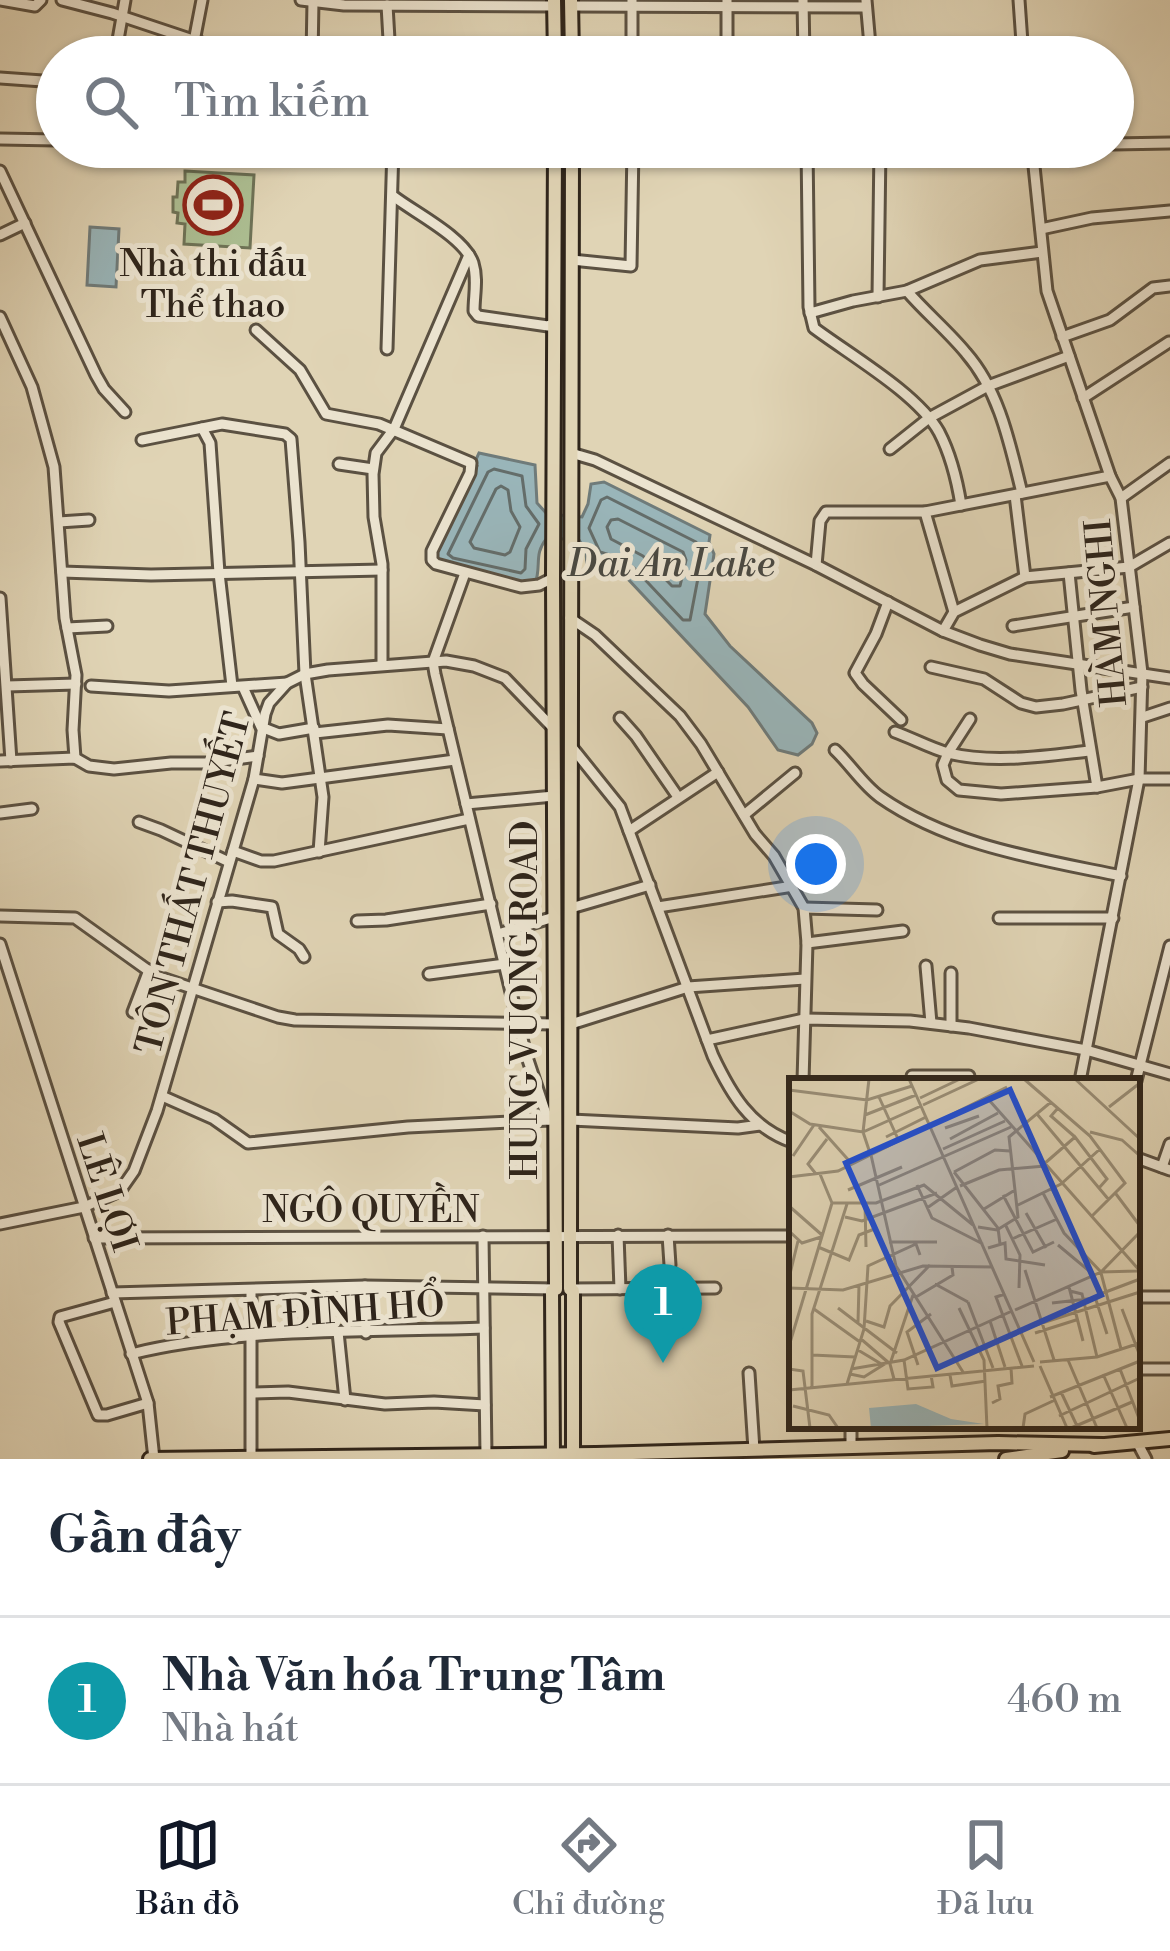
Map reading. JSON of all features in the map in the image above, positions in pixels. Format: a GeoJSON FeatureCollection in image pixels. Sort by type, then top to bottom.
{"type":"FeatureCollection","features":[{"type":"Feature","properties":{"kind":"main road"},"geometry":{"type":"LineString","coordinates":[[555,36],[554,3],[572,3],[572,36]]}},
{"type":"Feature","properties":{"kind":"main road"},"geometry":{"type":"LineString","coordinates":[[555,168],[554,453],[571,453],[572,168]]}},
{"type":"Feature","properties":{"kind":"main road"},"geometry":{"type":"LineString","coordinates":[[555,260],[572,260]]}},
{"type":"Feature","properties":{"kind":"main road"},"geometry":{"type":"LineString","coordinates":[[555,323],[572,323]]}},
{"type":"Feature","properties":{"kind":"main road","name":"HUNG VUONG ROAD"},"geometry":{"type":"LineString","coordinates":[[554,453],[551,1120],[563,1235]]}},
{"type":"Feature","properties":{"kind":"main road","name":"HUNG VUONG ROAD"},"geometry":{"type":"LineString","coordinates":[[571,453],[571,1120],[563,1290],[573,1456]]}},
{"type":"Feature","properties":{"kind":"main road"},"geometry":{"type":"LineString","coordinates":[[554,729],[571,746]]}},
{"type":"Feature","properties":{"kind":"main road"},"geometry":{"type":"LineString","coordinates":[[554,914],[571,909]]}},
{"type":"Feature","properties":{"kind":"main road"},"geometry":{"type":"LineString","coordinates":[[554,1024],[571,1024]]}},
{"type":"Feature","properties":{"kind":"main road"},"geometry":{"type":"LineString","coordinates":[[551,1120],[571,1120]]}},
{"type":"Feature","properties":{"kind":"main road","name":"HUNG VUONG ROAD"},"geometry":{"type":"LineString","coordinates":[[552,1457],[563,1290]]}},
{"type":"Feature","properties":{"kind":"main road"},"geometry":{"type":"LineString","coordinates":[[998,1443],[1002,1459],[1170,1439]]}},
{"type":"Feature","properties":{"kind":"main road"},"geometry":{"type":"LineString","coordinates":[[152,1459],[800,1454],[998,1443],[1102,1445]]}},
{"type":"Feature","properties":{"kind":"street"},"geometry":{"type":"LineString","coordinates":[[0,0],[34,6],[41,0]]}},
{"type":"Feature","properties":{"kind":"street"},"geometry":{"type":"LineString","coordinates":[[62,0],[180,36]]}},
{"type":"Feature","properties":{"kind":"street"},"geometry":{"type":"LineString","coordinates":[[118,36],[125,0]]}},
{"type":"Feature","properties":{"kind":"street"},"geometry":{"type":"LineString","coordinates":[[196,36],[202,0]]}},
{"type":"Feature","properties":{"kind":"street"},"geometry":{"type":"LineString","coordinates":[[301,0],[554,3]]}},
{"type":"Feature","properties":{"kind":"street"},"geometry":{"type":"LineString","coordinates":[[1019,0],[1022,36]]}},
{"type":"Feature","properties":{"kind":"street"},"geometry":{"type":"LineString","coordinates":[[312,36],[313,2]]}},
{"type":"Feature","properties":{"kind":"street"},"geometry":{"type":"LineString","coordinates":[[388,3],[389,36]]}},
{"type":"Feature","properties":{"kind":"street"},"geometry":{"type":"LineString","coordinates":[[572,3],[866,3],[869,36]]}},
{"type":"Feature","properties":{"kind":"street"},"geometry":{"type":"LineString","coordinates":[[803,3],[804,36]]}},
{"type":"Feature","properties":{"kind":"street"},"geometry":{"type":"LineString","coordinates":[[632,4],[632,36]]}},
{"type":"Feature","properties":{"kind":"street"},"geometry":{"type":"LineString","coordinates":[[726,4],[727,36]]}},
{"type":"Feature","properties":{"kind":"street"},"geometry":{"type":"LineString","coordinates":[[0,78],[36,81]]}},
{"type":"Feature","properties":{"kind":"street"},"geometry":{"type":"LineString","coordinates":[[0,139],[36,140]]}},
{"type":"Feature","properties":{"kind":"street"},"geometry":{"type":"LineString","coordinates":[[1134,144],[1170,143]]}},
{"type":"Feature","properties":{"kind":"street"},"geometry":{"type":"LineString","coordinates":[[388,349],[393,168]]}},
{"type":"Feature","properties":{"kind":"street"},"geometry":{"type":"LineString","coordinates":[[572,260],[631,266],[633,168]]}},
{"type":"Feature","properties":{"kind":"street"},"geometry":{"type":"LineString","coordinates":[[807,168],[814,328],[928,418],[949,456],[961,505]]}},
{"type":"Feature","properties":{"kind":"street"},"geometry":{"type":"LineString","coordinates":[[878,297],[880,168]]}},
{"type":"Feature","properties":{"kind":"street","name":"HÀM NGHI"},"geometry":{"type":"LineString","coordinates":[[1034,168],[1047,291],[1121,498],[1142,674],[1139,779],[1081,1078]]}},
{"type":"Feature","properties":{"kind":"street"},"geometry":{"type":"LineString","coordinates":[[0,171],[96,375],[125,412]]}},
{"type":"Feature","properties":{"kind":"street"},"geometry":{"type":"LineString","coordinates":[[393,196],[448,234],[469,255],[478,316],[548,326],[555,323]]}},
{"type":"Feature","properties":{"kind":"street"},"geometry":{"type":"LineString","coordinates":[[1041,229],[1091,218],[1170,211]]}},
{"type":"Feature","properties":{"kind":"street"},"geometry":{"type":"LineString","coordinates":[[0,235],[25,223]]}},
{"type":"Feature","properties":{"kind":"street"},"geometry":{"type":"LineString","coordinates":[[810,313],[907,292],[980,260],[1042,252]]}},
{"type":"Feature","properties":{"kind":"street"},"geometry":{"type":"LineString","coordinates":[[382,665],[382,570],[374,517],[376,453],[394,429],[469,255]]}},
{"type":"Feature","properties":{"kind":"street"},"geometry":{"type":"LineString","coordinates":[[1062,337],[1110,320],[1153,288],[1170,286]]}},
{"type":"Feature","properties":{"kind":"street"},"geometry":{"type":"LineString","coordinates":[[907,292],[969,356],[988,386],[1007,434],[1025,577]]}},
{"type":"Feature","properties":{"kind":"street"},"geometry":{"type":"LineString","coordinates":[[0,317],[32,387],[54,466],[76,684],[75,758]]}},
{"type":"Feature","properties":{"kind":"street"},"geometry":{"type":"LineString","coordinates":[[256,330],[300,370],[326,414],[394,429],[471,463],[432,550],[436,564],[526,588],[553,578]]}},
{"type":"Feature","properties":{"kind":"street"},"geometry":{"type":"LineString","coordinates":[[0,348],[11,342]]}},
{"type":"Feature","properties":{"kind":"street"},"geometry":{"type":"LineString","coordinates":[[1083,398],[1169,342]]}},
{"type":"Feature","properties":{"kind":"street"},"geometry":{"type":"LineString","coordinates":[[890,449],[928,418],[988,386],[1069,356]]}},
{"type":"Feature","properties":{"kind":"street"},"geometry":{"type":"LineString","coordinates":[[142,440],[222,424],[285,434],[291,439],[305,674],[322,778],[319,852]]}},
{"type":"Feature","properties":{"kind":"street"},"geometry":{"type":"LineString","coordinates":[[202,428],[210,443],[219,573],[238,686],[261,727],[278,734],[388,725],[448,729]]}},
{"type":"Feature","properties":{"kind":"street"},"geometry":{"type":"LineString","coordinates":[[571,453],[596,460],[943,631],[1010,654],[1170,678]]}},
{"type":"Feature","properties":{"kind":"street"},"geometry":{"type":"LineString","coordinates":[[339,464],[374,469]]}},
{"type":"Feature","properties":{"kind":"street"},"geometry":{"type":"LineString","coordinates":[[1121,498],[1170,464]]}},
{"type":"Feature","properties":{"kind":"street"},"geometry":{"type":"LineString","coordinates":[[815,565],[820,521],[826,512],[925,512],[1110,476]]}},
{"type":"Feature","properties":{"kind":"street"},"geometry":{"type":"LineString","coordinates":[[925,512],[954,611]]}},
{"type":"Feature","properties":{"kind":"street"},"geometry":{"type":"LineString","coordinates":[[59,522],[89,520]]}},
{"type":"Feature","properties":{"kind":"street"},"geometry":{"type":"LineString","coordinates":[[943,631],[954,611],[1025,577],[1130,567],[1170,544]]}},
{"type":"Feature","properties":{"kind":"street"},"geometry":{"type":"LineString","coordinates":[[62,572],[382,570]]}},
{"type":"Feature","properties":{"kind":"street"},"geometry":{"type":"LineString","coordinates":[[161,1096],[214,1119],[248,1143],[408,1126],[551,1120],[518,1022],[434,662],[465,573]]}},
{"type":"Feature","properties":{"kind":"street"},"geometry":{"type":"LineString","coordinates":[[1069,573],[1097,787]]}},
{"type":"Feature","properties":{"kind":"street"},"geometry":{"type":"LineString","coordinates":[[0,598],[7,686],[6,761],[75,758],[89,766],[114,769],[258,756]]}},
{"type":"Feature","properties":{"kind":"street"},"geometry":{"type":"LineString","coordinates":[[888,602],[856,675],[901,720]]}},
{"type":"Feature","properties":{"kind":"street"},"geometry":{"type":"LineString","coordinates":[[1013,626],[1134,607]]}},
{"type":"Feature","properties":{"kind":"street"},"geometry":{"type":"LineString","coordinates":[[570,618],[595,634],[680,716],[793,886],[804,908],[807,943],[803,1078]]}},
{"type":"Feature","properties":{"kind":"street"},"geometry":{"type":"LineString","coordinates":[[67,628],[107,626]]}},
{"type":"Feature","properties":{"kind":"street","name":"TÔN THẤT THUYẾT"},"geometry":{"type":"LineString","coordinates":[[0,1224],[84,1207],[127,1183],[145,1148],[161,1096],[254,779],[261,727],[269,703],[287,683],[305,674],[382,665],[474,666],[505,678],[554,729]]}},
{"type":"Feature","properties":{"kind":"street"},"geometry":{"type":"LineString","coordinates":[[932,668],[984,680],[1028,706],[1048,707],[1142,687]]}},
{"type":"Feature","properties":{"kind":"street"},"geometry":{"type":"LineString","coordinates":[[91,686],[169,691],[287,683]]}},
{"type":"Feature","properties":{"kind":"street"},"geometry":{"type":"LineString","coordinates":[[7,686],[76,684]]}},
{"type":"Feature","properties":{"kind":"street"},"geometry":{"type":"LineString","coordinates":[[1143,717],[1170,708]]}},
{"type":"Feature","properties":{"kind":"street"},"geometry":{"type":"LineString","coordinates":[[620,718],[678,797]]}},
{"type":"Feature","properties":{"kind":"street"},"geometry":{"type":"LineString","coordinates":[[970,719],[943,765],[950,784],[959,790],[1001,794],[1170,779]]}},
{"type":"Feature","properties":{"kind":"street"},"geometry":{"type":"LineString","coordinates":[[895,732],[948,753],[1018,758],[1090,751]]}},
{"type":"Feature","properties":{"kind":"street"},"geometry":{"type":"LineString","coordinates":[[571,746],[620,807],[707,1040],[734,1096],[760,1125],[789,1140]]}},
{"type":"Feature","properties":{"kind":"street"},"geometry":{"type":"LineString","coordinates":[[835,750],[876,794],[908,814],[985,846],[1120,876]]}},
{"type":"Feature","properties":{"kind":"street"},"geometry":{"type":"LineString","coordinates":[[254,779],[282,783],[454,760]]}},
{"type":"Feature","properties":{"kind":"street"},"geometry":{"type":"LineString","coordinates":[[629,831],[718,772]]}},
{"type":"Feature","properties":{"kind":"street"},"geometry":{"type":"LineString","coordinates":[[744,815],[795,773]]}},
{"type":"Feature","properties":{"kind":"street"},"geometry":{"type":"LineString","coordinates":[[466,804],[554,796]]}},
{"type":"Feature","properties":{"kind":"street"},"geometry":{"type":"LineString","coordinates":[[0,813],[32,808]]}},
{"type":"Feature","properties":{"kind":"street"},"geometry":{"type":"LineString","coordinates":[[139,823],[231,856],[274,862],[469,819]]}},
{"type":"Feature","properties":{"kind":"street"},"geometry":{"type":"LineString","coordinates":[[571,909],[650,885]]}},
{"type":"Feature","properties":{"kind":"street"},"geometry":{"type":"LineString","coordinates":[[658,907],[793,886]]}},
{"type":"Feature","properties":{"kind":"street"},"geometry":{"type":"LineString","coordinates":[[217,902],[272,907],[278,934],[304,957]]}},
{"type":"Feature","properties":{"kind":"street"},"geometry":{"type":"LineString","coordinates":[[357,921],[491,904]]}},
{"type":"Feature","properties":{"kind":"street"},"geometry":{"type":"LineString","coordinates":[[804,908],[877,910]]}},
{"type":"Feature","properties":{"kind":"street"},"geometry":{"type":"LineString","coordinates":[[498,934],[554,914]]}},
{"type":"Feature","properties":{"kind":"street"},"geometry":{"type":"LineString","coordinates":[[0,916],[75,918],[148,970],[257,1011],[295,1020],[554,1024]]}},
{"type":"Feature","properties":{"kind":"street"},"geometry":{"type":"LineString","coordinates":[[999,918],[1113,918]]}},
{"type":"Feature","properties":{"kind":"street"},"geometry":{"type":"LineString","coordinates":[[807,943],[903,931]]}},
{"type":"Feature","properties":{"kind":"street","name":"LÊ LỢI"},"geometry":{"type":"LineString","coordinates":[[0,944],[5,973],[148,1403],[152,1459]]}},
{"type":"Feature","properties":{"kind":"street"},"geometry":{"type":"LineString","coordinates":[[1137,1078],[1170,946]]}},
{"type":"Feature","properties":{"kind":"street"},"geometry":{"type":"LineString","coordinates":[[429,974],[505,964]]}},
{"type":"Feature","properties":{"kind":"street"},"geometry":{"type":"LineString","coordinates":[[926,966],[931,1023]]}},
{"type":"Feature","properties":{"kind":"street"},"geometry":{"type":"LineString","coordinates":[[133,1012],[148,970]]}},
{"type":"Feature","properties":{"kind":"street"},"geometry":{"type":"LineString","coordinates":[[951,973],[951,1026]]}},
{"type":"Feature","properties":{"kind":"street"},"geometry":{"type":"LineString","coordinates":[[571,1024],[688,987],[805,979]]}},
{"type":"Feature","properties":{"kind":"street"},"geometry":{"type":"LineString","coordinates":[[1158,995],[1170,998]]}},
{"type":"Feature","properties":{"kind":"street"},"geometry":{"type":"LineString","coordinates":[[707,1040],[804,1019],[931,1023],[1086,1050],[1170,1074]]}},
{"type":"Feature","properties":{"kind":"street"},"geometry":{"type":"LineString","coordinates":[[912,1076],[969,1076]]}},
{"type":"Feature","properties":{"kind":"street"},"geometry":{"type":"LineString","coordinates":[[571,1120],[738,1129],[760,1125]]}},
{"type":"Feature","properties":{"kind":"street"},"geometry":{"type":"LineString","coordinates":[[1166,1169],[1170,1144]]}},
{"type":"Feature","properties":{"kind":"street"},"geometry":{"type":"LineString","coordinates":[[618,1234],[620,1289]]}},
{"type":"Feature","properties":{"kind":"street"},"geometry":{"type":"LineString","coordinates":[[668,1235],[670,1265]]}},
{"type":"Feature","properties":{"kind":"street"},"geometry":{"type":"LineString","coordinates":[[483,1236],[486,1457]]}},
{"type":"Feature","properties":{"kind":"street","name":"NGÔ QUYỀN"},"geometry":{"type":"LineString","coordinates":[[94,1238],[789,1236]]}},
{"type":"Feature","properties":{"kind":"street"},"geometry":{"type":"LineString","coordinates":[[365,1286],[366,1333]]}},
{"type":"Feature","properties":{"kind":"street"},"geometry":{"type":"LineString","coordinates":[[148,1403],[98,1415],[60,1317],[113,1297],[251,1290],[715,1288]]}},
{"type":"Feature","properties":{"kind":"street"},"geometry":{"type":"LineString","coordinates":[[251,1290],[251,1458]]}},
{"type":"Feature","properties":{"kind":"street","name":"PHẠM ĐÌNH HỔ"},"geometry":{"type":"LineString","coordinates":[[131,1354],[211,1340],[484,1328]]}},
{"type":"Feature","properties":{"kind":"street"},"geometry":{"type":"LineString","coordinates":[[338,1332],[345,1400]]}},
{"type":"Feature","properties":{"kind":"street"},"geometry":{"type":"LineString","coordinates":[[749,1373],[754,1454]]}},
{"type":"Feature","properties":{"kind":"street"},"geometry":{"type":"LineString","coordinates":[[252,1393],[288,1391],[399,1405],[485,1405]]}},
{"type":"Feature","properties":{"kind":"street"},"geometry":{"type":"LineString","coordinates":[[998,1443],[1002,1429]]}},
{"type":"Feature","properties":{"kind":"street"},"geometry":{"type":"LineString","coordinates":[[1137,1442],[1146,1459]]}},
{"type":"Feature","properties":{"kind":"green space","name":"Nhà thi đấu Thể thao"},"geometry":{"type":"Polygon","coordinates":[[[185,171],[254,175],[250,248],[184,244],[185,224],[177,223],[173,197],[177,197],[178,182],[185,182],[185,171]]]}},
{"type":"Feature","properties":{"kind":"water"},"geometry":{"type":"Polygon","coordinates":[[[90,227],[119,229],[116,287],[87,285],[90,227]]]}},
{"type":"Feature","properties":{"kind":"water","name":"Dai An Lake"},"geometry":{"type":"Polygon","coordinates":[[[479,453],[535,465],[537,503],[547,514],[582,517],[591,484],[604,482],[710,535],[714,554],[705,614],[730,646],[812,723],[817,733],[812,744],[798,755],[778,750],[748,707],[626,577],[604,566],[587,567],[579,540],[547,538],[540,550],[535,584],[529,586],[431,559],[479,453]]]}},
{"type":"Feature","properties":{"kind":"place","name":"Nhà thi đấu Thể thao"},"geometry":{"type":"Point","coordinates":[213,205]}},
{"type":"Feature","properties":{"kind":"place","name":"Nhà Văn hóa Trung Tâm"},"geometry":{"type":"Point","coordinates":[663,1363]}}]}
